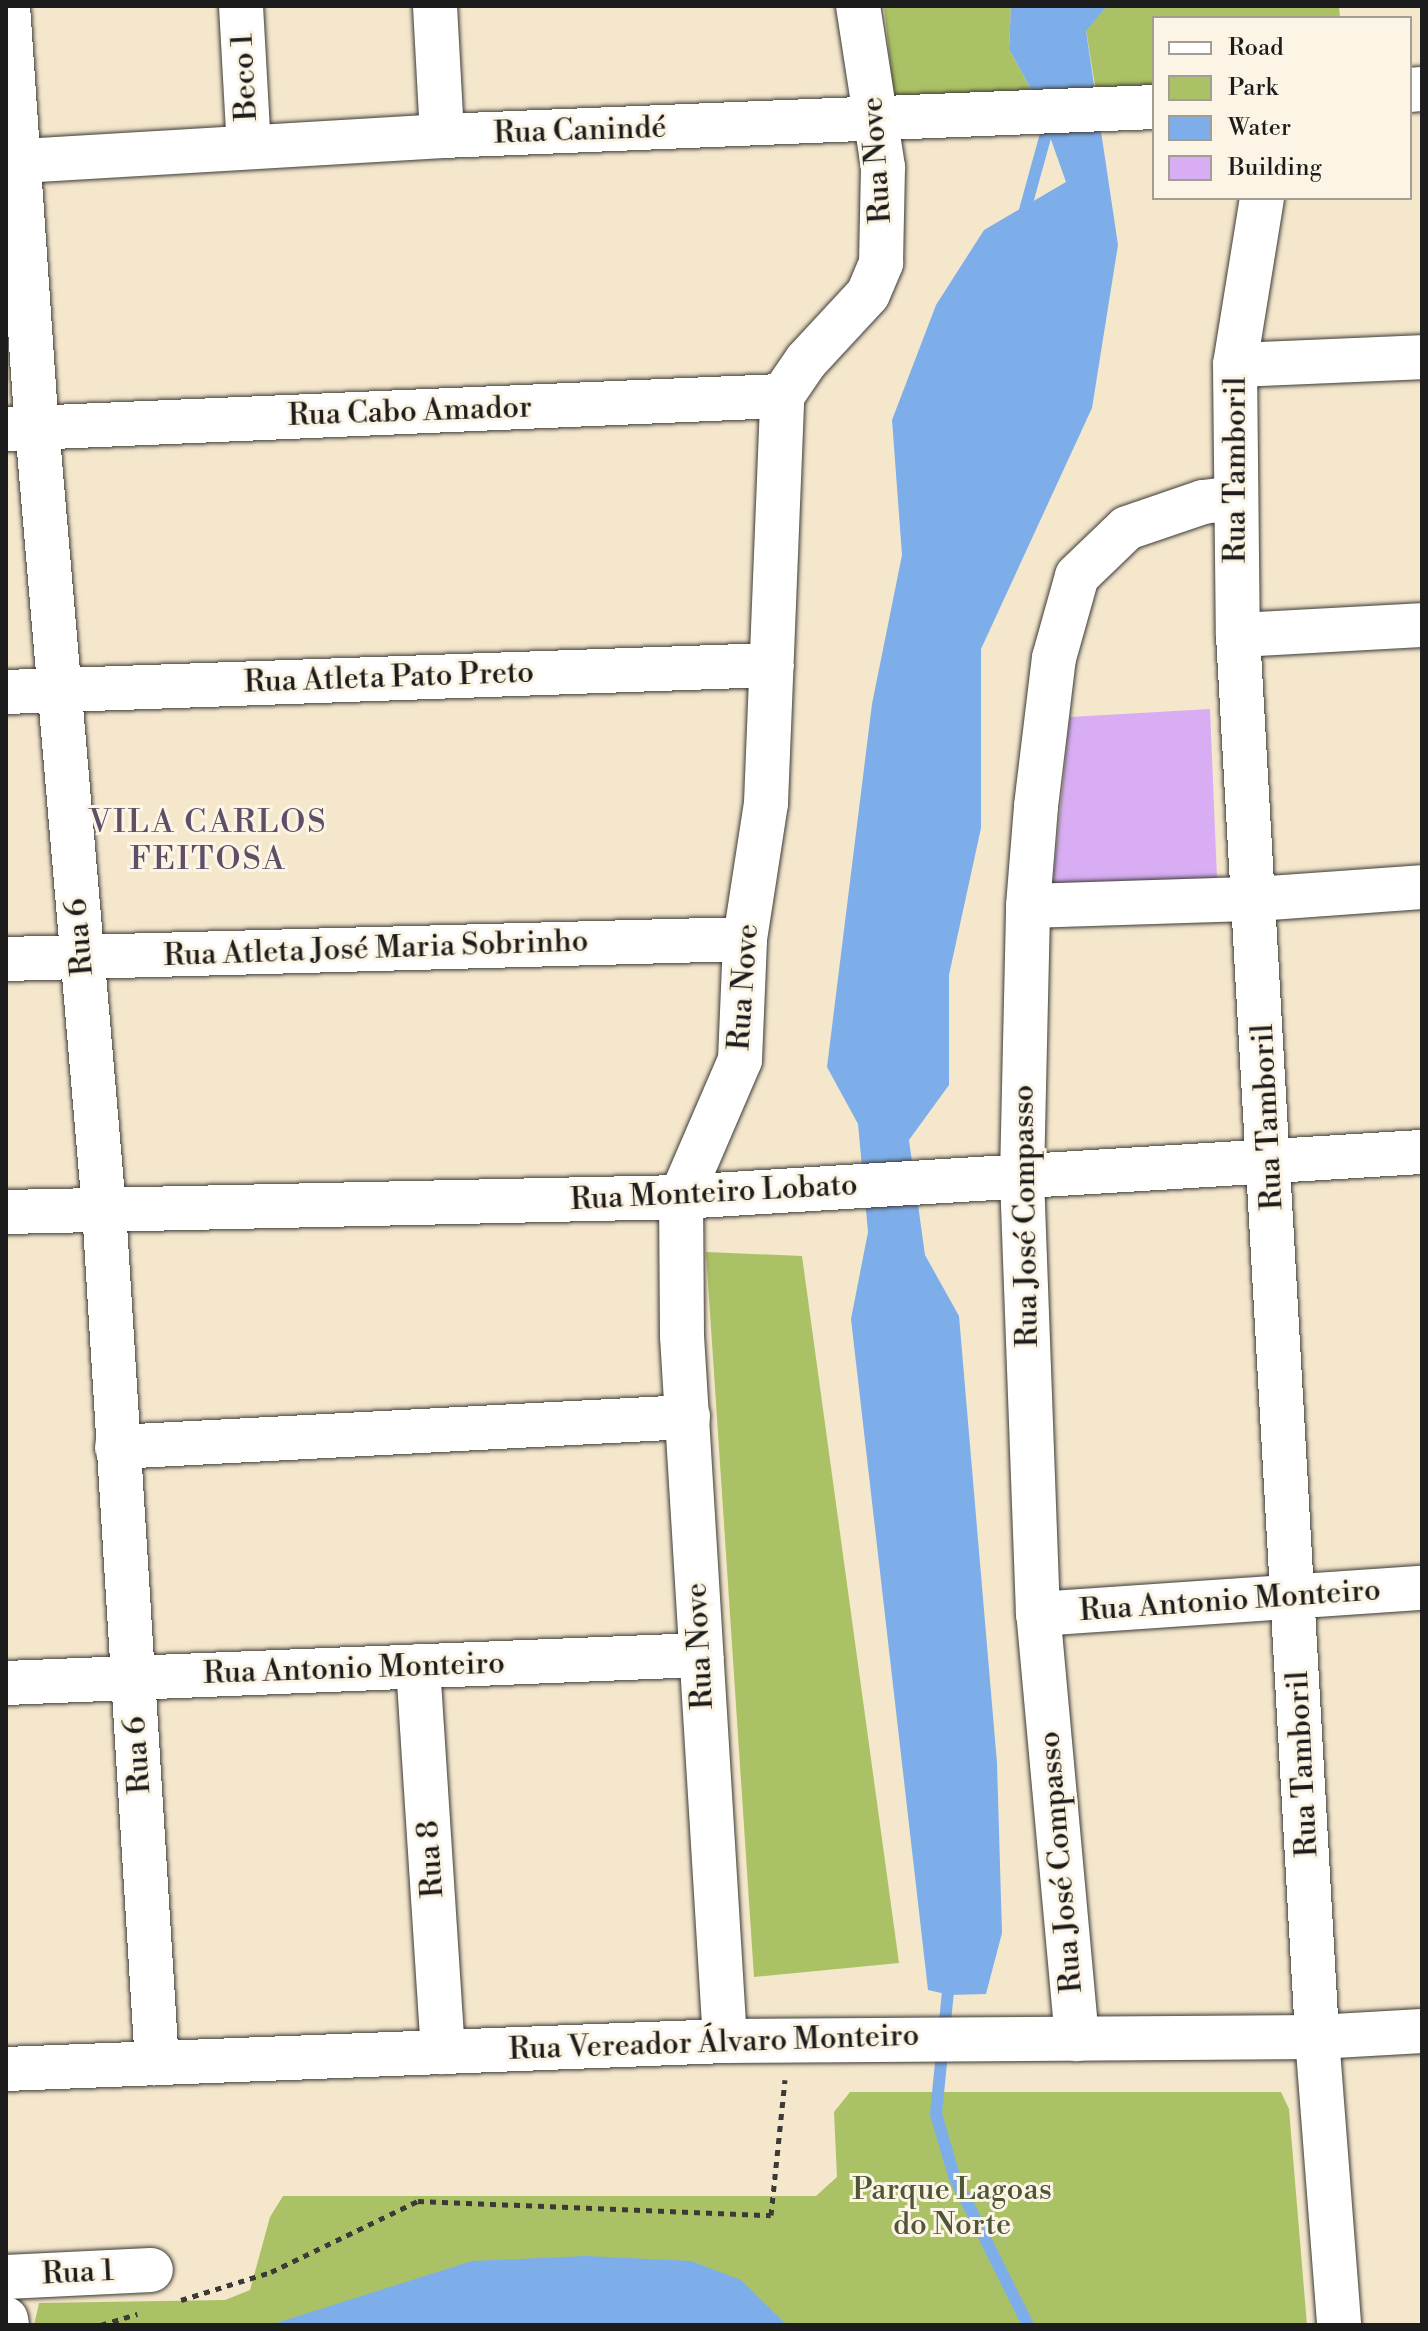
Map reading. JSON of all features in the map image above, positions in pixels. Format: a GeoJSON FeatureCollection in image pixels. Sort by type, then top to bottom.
{"type":"FeatureCollection","features":[{"type":"Feature","properties":{"kind":"street","name":"Rua 6"},"geometry":{"type":"LineString","coordinates":[[8,6],[21,428],[61,690],[104,1209],[157,2063]]}},
{"type":"Feature","properties":{"kind":"street","name":"Beco 1"},"geometry":{"type":"LineString","coordinates":[[241,6],[249,147]]}},
{"type":"Feature","properties":{"kind":"street"},"geometry":{"type":"LineString","coordinates":[[435,6],[442,136]]}},
{"type":"Feature","properties":{"kind":"street","name":"Rua Nove"},"geometry":{"type":"LineString","coordinates":[[725,2041],[688,1417],[681,1197],[740,1060],[745,939],[766,803],[782,396],[806,361],[868,294],[881,263],[886,208],[877,119],[858,6]]}},
{"type":"Feature","properties":{"kind":"street","name":"Rua Canindé"},"geometry":{"type":"LineString","coordinates":[[13,162],[442,136],[1152,107]]}},
{"type":"Feature","properties":{"kind":"street","name":"Rua Tamboril"},"geometry":{"type":"LineString","coordinates":[[1262,200],[1235,365],[1234,498],[1238,635],[1271,1158],[1317,2037]]}},
{"type":"Feature","properties":{"kind":"street"},"geometry":{"type":"LineString","coordinates":[[1235,365],[1422,357]]}},
{"type":"Feature","properties":{"kind":"street","name":"Rua Cabo Amador"},"geometry":{"type":"LineString","coordinates":[[21,428],[782,396]]}},
{"type":"Feature","properties":{"kind":"street","name":"Rua José Compasso"},"geometry":{"type":"LineString","coordinates":[[1077,2039],[1038,1614],[1022,1176],[1028,906],[1054,658],[1077,576],[1127,528],[1190,505],[1234,498]]}},
{"type":"Feature","properties":{"kind":"street"},"geometry":{"type":"LineString","coordinates":[[1238,635],[1422,625]]}},
{"type":"Feature","properties":{"kind":"street","name":"Rua Atleta Pato Preto"},"geometry":{"type":"LineString","coordinates":[[6,692],[772,665]]}},
{"type":"Feature","properties":{"kind":"street"},"geometry":{"type":"LineString","coordinates":[[1028,906],[1256,899],[1422,887]]}},
{"type":"Feature","properties":{"kind":"street","name":"Rua Atleta José Maria Sobrinho"},"geometry":{"type":"LineString","coordinates":[[6,959],[745,939]]}},
{"type":"Feature","properties":{"kind":"street","name":"Rua Monteiro Lobato"},"geometry":{"type":"LineString","coordinates":[[6,1212],[681,1197],[1271,1158],[1422,1152]]}},
{"type":"Feature","properties":{"kind":"street"},"geometry":{"type":"LineString","coordinates":[[117,1447],[688,1417]]}},
{"type":"Feature","properties":{"kind":"street","name":"Rua Antonio Monteiro"},"geometry":{"type":"LineString","coordinates":[[1038,1614],[1422,1588]]}},
{"type":"Feature","properties":{"kind":"street","name":"Rua Antonio Monteiro"},"geometry":{"type":"LineString","coordinates":[[6,1683],[701,1655]]}},
{"type":"Feature","properties":{"kind":"street","name":"Rua 8"},"geometry":{"type":"LineString","coordinates":[[418,1666],[443,2052]]}},
{"type":"Feature","properties":{"kind":"street","name":"Rua Vereador Álvaro Monteiro"},"geometry":{"type":"LineString","coordinates":[[6,2069],[790,2039],[1317,2037],[1422,2031]]}},
{"type":"Feature","properties":{"kind":"street"},"geometry":{"type":"LineString","coordinates":[[1317,2037],[1339,2325]]}},
{"type":"Feature","properties":{"kind":"street","name":"Rua 1"},"geometry":{"type":"LineString","coordinates":[[6,2277],[155,2295]]}},
{"type":"Feature","properties":{"kind":"path"},"geometry":{"type":"LineString","coordinates":[[101,2325],[155,2295],[271,2272],[418,2201],[771,2215],[790,2039]]}},
{"type":"Feature","properties":{"kind":"green space"},"geometry":{"type":"Polygon","coordinates":[[[884,6],[1011,6],[1009,49],[1037,100],[895,107],[884,6]]]}},
{"type":"Feature","properties":{"kind":"green space"},"geometry":{"type":"Polygon","coordinates":[[[1107,6],[1339,6],[1340,16],[1152,16],[1152,94],[1097,98],[1086,30],[1107,6]]]}},
{"type":"Feature","properties":{"kind":"green space"},"geometry":{"type":"Polygon","coordinates":[[[706,1252],[802,1256],[899,1963],[754,1977],[706,1252]]]}},
{"type":"Feature","properties":{"kind":"green space","name":"Parque Lagoas do Norte"},"geometry":{"type":"Polygon","coordinates":[[[850,2092],[1281,2092],[1289,2109],[1307,2325],[34,2325],[39,2303],[225,2300],[250,2290],[270,2217],[283,2196],[816,2196],[837,2177],[834,2112],[850,2092]]]}},
{"type":"Feature","properties":{"kind":"water"},"geometry":{"type":"Polygon","coordinates":[[[1011,6],[1107,6],[1086,31],[1118,245],[1092,408],[981,649],[981,828],[949,975],[949,1085],[909,1140],[925,1255],[959,1316],[997,1763],[1002,1933],[986,1994],[950,1995],[928,1990],[851,1319],[868,1232],[858,1124],[827,1067],[872,704],[902,555],[892,420],[936,305],[984,230],[1066,182],[1037,100],[1009,49],[1011,6]]]}},
{"type":"Feature","properties":{"kind":"water"},"geometry":{"type":"Polygon","coordinates":[[[586,2256],[691,2261],[741,2280],[787,2325],[270,2325],[472,2261],[586,2256]]]}},
{"type":"Feature","properties":{"kind":"building"},"geometry":{"type":"Polygon","coordinates":[[[1210,709],[1217,879],[1052,890],[1070,717],[1210,709]]]}},
{"type":"Feature","properties":{"kind":"waterway"},"geometry":{"type":"LineString","coordinates":[[1022,221],[1050,119]]}},
{"type":"Feature","properties":{"kind":"waterway"},"geometry":{"type":"LineString","coordinates":[[949,1981],[936,2114],[954,2176],[1028,2325]]}},
{"type":"Feature","properties":{"kind":"district","name":"VILA CARLOS FEITOSA"},"geometry":{"type":"Point","coordinates":[208,842]}}]}
